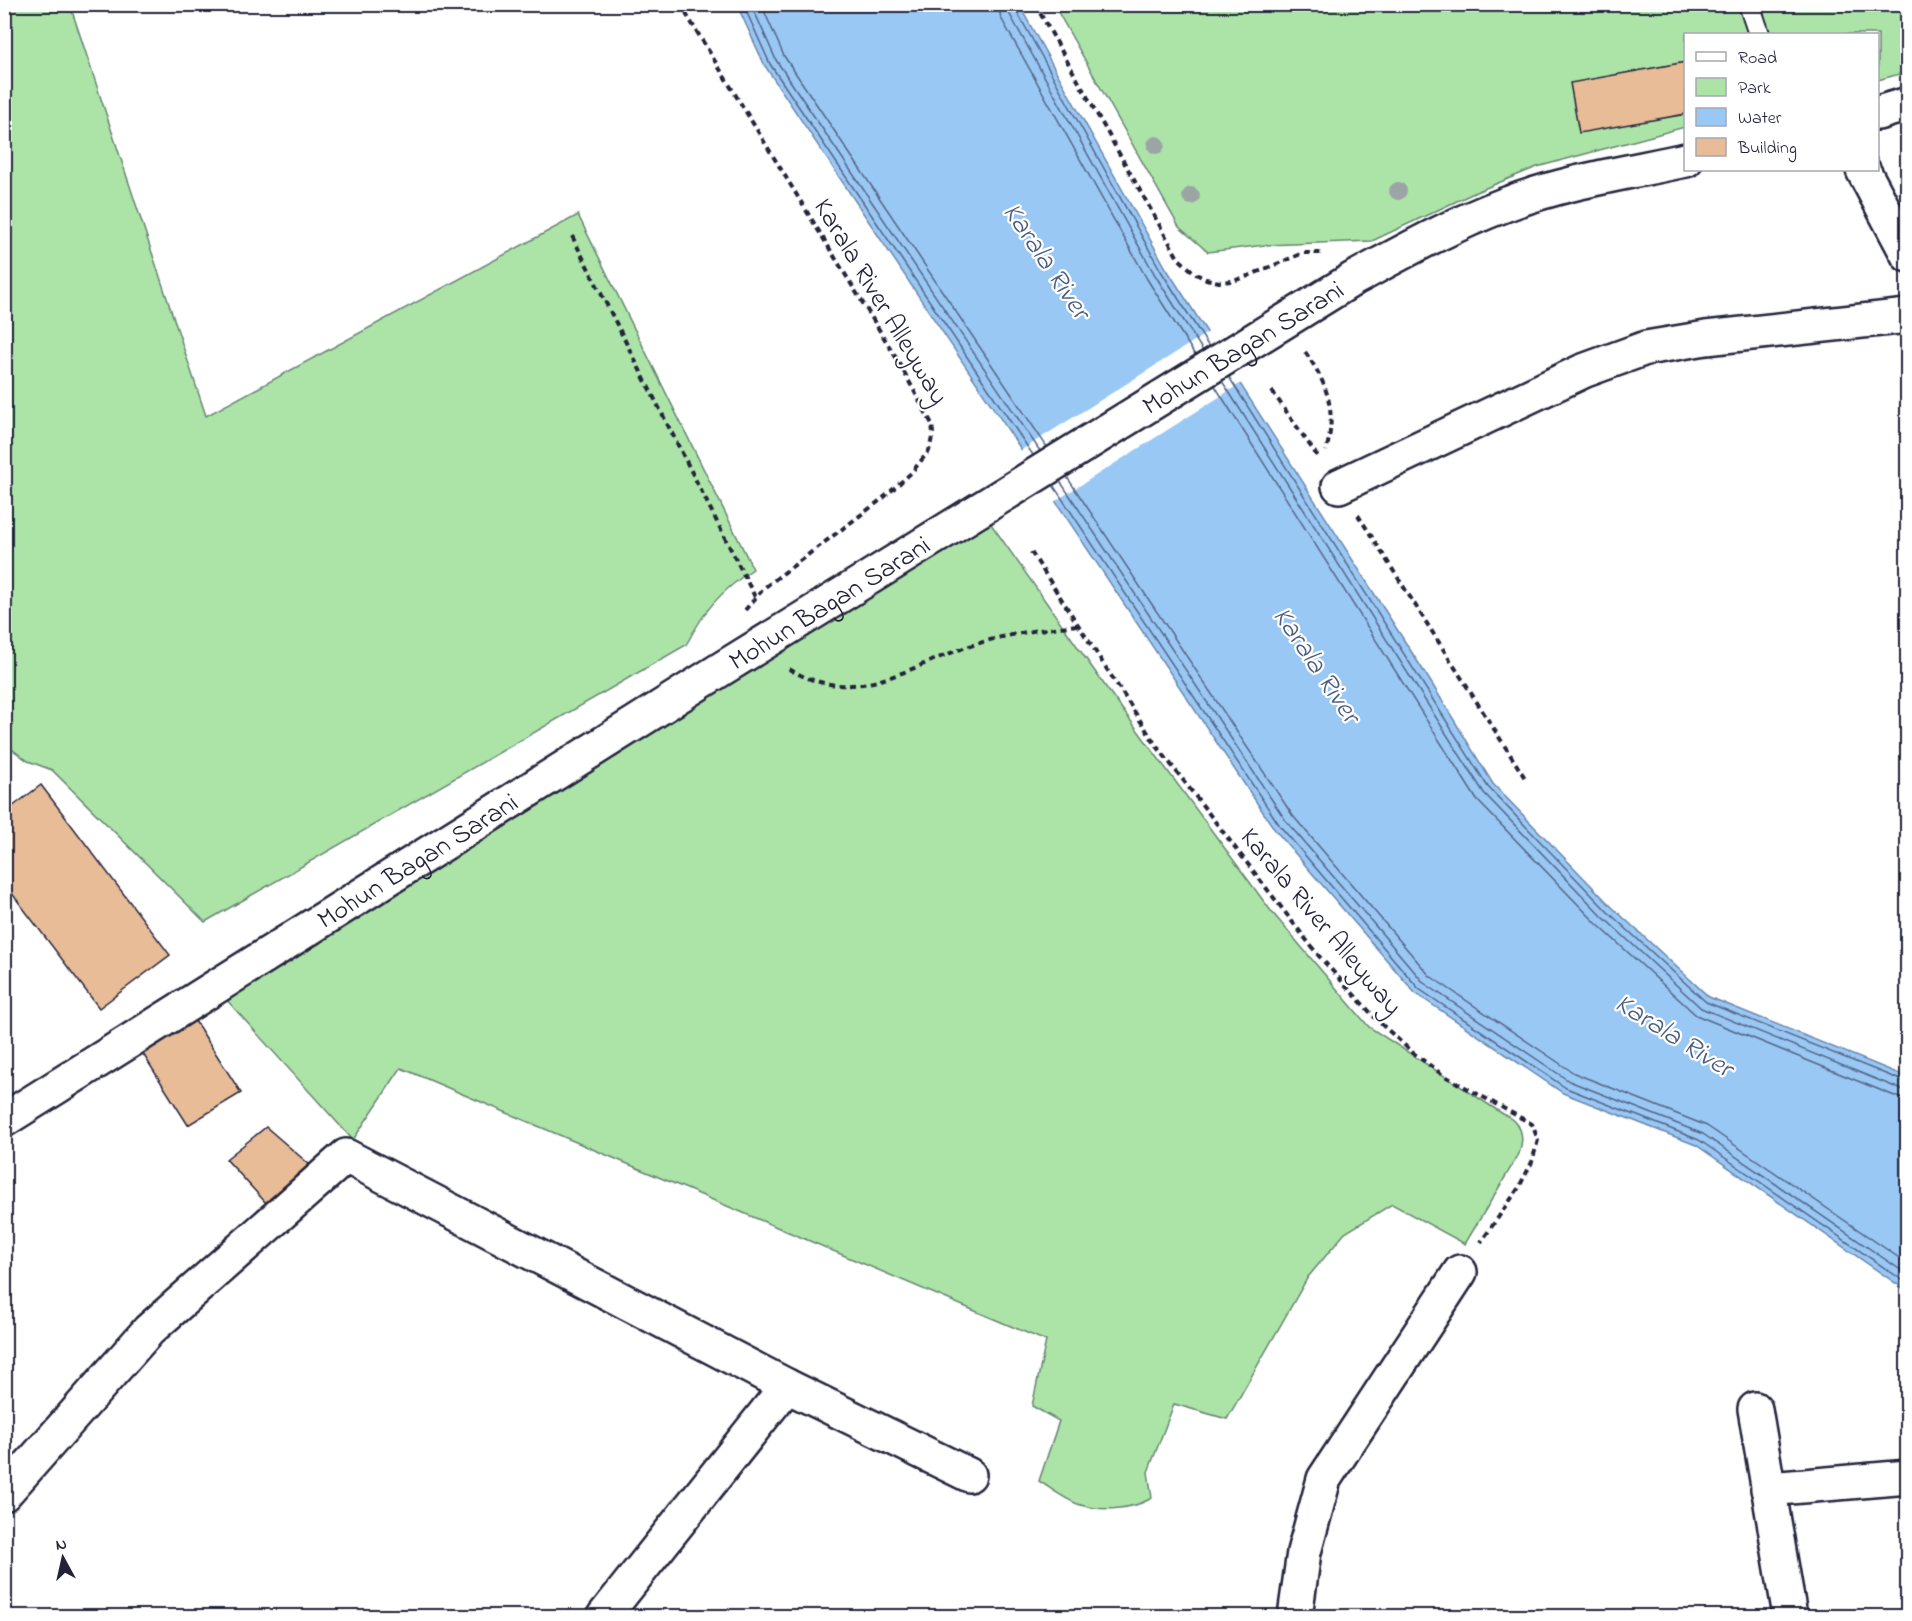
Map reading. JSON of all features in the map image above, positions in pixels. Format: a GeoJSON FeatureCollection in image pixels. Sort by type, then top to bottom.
{"type":"FeatureCollection","features":[{"type":"Feature","properties":{"kind":"street"},"geometry":{"type":"LineString","coordinates":[[1879,113],[1908,104]]}},
{"type":"Feature","properties":{"kind":"street","name":"Mohun Bagan Sarani"},"geometry":{"type":"LineString","coordinates":[[4,1120],[998,498],[1353,279],[1443,231],[1503,205],[1569,184],[1684,160]]}},
{"type":"Feature","properties":{"kind":"street"},"geometry":{"type":"LineString","coordinates":[[1864,171],[1908,255]]}},
{"type":"Feature","properties":{"kind":"street"},"geometry":{"type":"LineString","coordinates":[[1331,475],[1583,371],[1646,348],[1706,338],[1908,316]]}},
{"type":"Feature","properties":{"kind":"street"},"geometry":{"type":"LineString","coordinates":[[4,1494],[149,1330],[346,1156],[787,1386],[969,1475]]}},
{"type":"Feature","properties":{"kind":"street"},"geometry":{"type":"LineString","coordinates":[[1295,1617],[1304,1552],[1324,1479],[1460,1272]]}},
{"type":"Feature","properties":{"kind":"street"},"geometry":{"type":"LineString","coordinates":[[604,1617],[787,1386]]}},
{"type":"Feature","properties":{"kind":"street"},"geometry":{"type":"LineString","coordinates":[[1755,1409],[1790,1617]]}},
{"type":"Feature","properties":{"kind":"street"},"geometry":{"type":"LineString","coordinates":[[1768,1489],[1908,1477]]}},
{"type":"Feature","properties":{"kind":"lane"},"geometry":{"type":"LineString","coordinates":[[1749,4],[1759,33]]}},
{"type":"Feature","properties":{"kind":"path","name":"Karala River Alleyway"},"geometry":{"type":"LineString","coordinates":[[680,4],[897,359],[932,424],[933,433],[929,451],[911,473],[765,588],[742,614]]}},
{"type":"Feature","properties":{"kind":"path"},"geometry":{"type":"LineString","coordinates":[[1035,4],[1178,258],[1196,274],[1219,282],[1233,281],[1303,253],[1327,253]]}},
{"type":"Feature","properties":{"kind":"path"},"geometry":{"type":"LineString","coordinates":[[572,236],[755,597]]}},
{"type":"Feature","properties":{"kind":"path"},"geometry":{"type":"LineString","coordinates":[[1277,326],[1315,367],[1328,396],[1331,410],[1331,475]]}},
{"type":"Feature","properties":{"kind":"path"},"geometry":{"type":"LineString","coordinates":[[1272,391],[1331,475],[1525,778]]}},
{"type":"Feature","properties":{"kind":"path","name":"Karala River Alleyway"},"geometry":{"type":"LineString","coordinates":[[1031,552],[1156,745],[1318,955],[1371,1014],[1412,1052],[1443,1075],[1532,1124],[1538,1140],[1536,1151],[1518,1189],[1460,1272]]}},
{"type":"Feature","properties":{"kind":"path"},"geometry":{"type":"LineString","coordinates":[[761,646],[784,666],[810,678],[843,686],[858,686],[894,678],[955,651],[991,640],[1027,631],[1078,625]]}},
{"type":"Feature","properties":{"kind":"green space"},"geometry":{"type":"Polygon","coordinates":[[[5,4],[70,5],[206,416],[578,215],[753,569],[714,602],[686,645],[205,922],[52,770],[28,761],[5,744],[5,4]]]}},
{"type":"Feature","properties":{"kind":"green space"},"geometry":{"type":"Polygon","coordinates":[[[1054,5],[1907,5],[1907,72],[1879,80],[1879,33],[1684,33],[1684,127],[1537,167],[1476,192],[1372,241],[1265,245],[1208,252],[1179,227],[1054,5]]]}},
{"type":"Feature","properties":{"kind":"green space"},"geometry":{"type":"Polygon","coordinates":[[[984,514],[1108,690],[1271,911],[1369,1027],[1509,1117],[1518,1125],[1522,1136],[1519,1154],[1465,1244],[1392,1204],[1345,1233],[1308,1277],[1227,1419],[1174,1404],[1148,1472],[1152,1498],[1136,1505],[1118,1508],[1081,1505],[1065,1498],[1039,1481],[1059,1421],[1032,1406],[1046,1341],[401,1068],[353,1140],[224,997],[984,514]]]}},
{"type":"Feature","properties":{"kind":"water","name":"Karala River"},"geometry":{"type":"Polygon","coordinates":[[[737,5],[1019,5],[1166,268],[1432,684],[1493,784],[1612,907],[1709,997],[1907,1077],[1907,1291],[1696,1145],[1563,1093],[1415,993],[1275,830],[765,66],[737,5]]]}},
{"type":"Feature","properties":{"kind":"pier"},"geometry":{"type":"Polygon","coordinates":[[[1210,331],[1243,382],[1054,502],[1020,451],[1210,331]]]}},
{"type":"Feature","properties":{"kind":"building"},"geometry":{"type":"Polygon","coordinates":[[[1684,62],[1684,114],[1579,133],[1570,83],[1684,62]]]}},
{"type":"Feature","properties":{"kind":"building"},"geometry":{"type":"Polygon","coordinates":[[[41,785],[170,955],[99,1008],[4,883],[4,813],[41,785]]]}},
{"type":"Feature","properties":{"kind":"building"},"geometry":{"type":"Polygon","coordinates":[[[190,1013],[241,1093],[188,1125],[138,1046],[190,1013]]]}},
{"type":"Feature","properties":{"kind":"building"},"geometry":{"type":"Polygon","coordinates":[[[266,1127],[310,1165],[267,1204],[226,1159],[266,1127]]]}}]}
